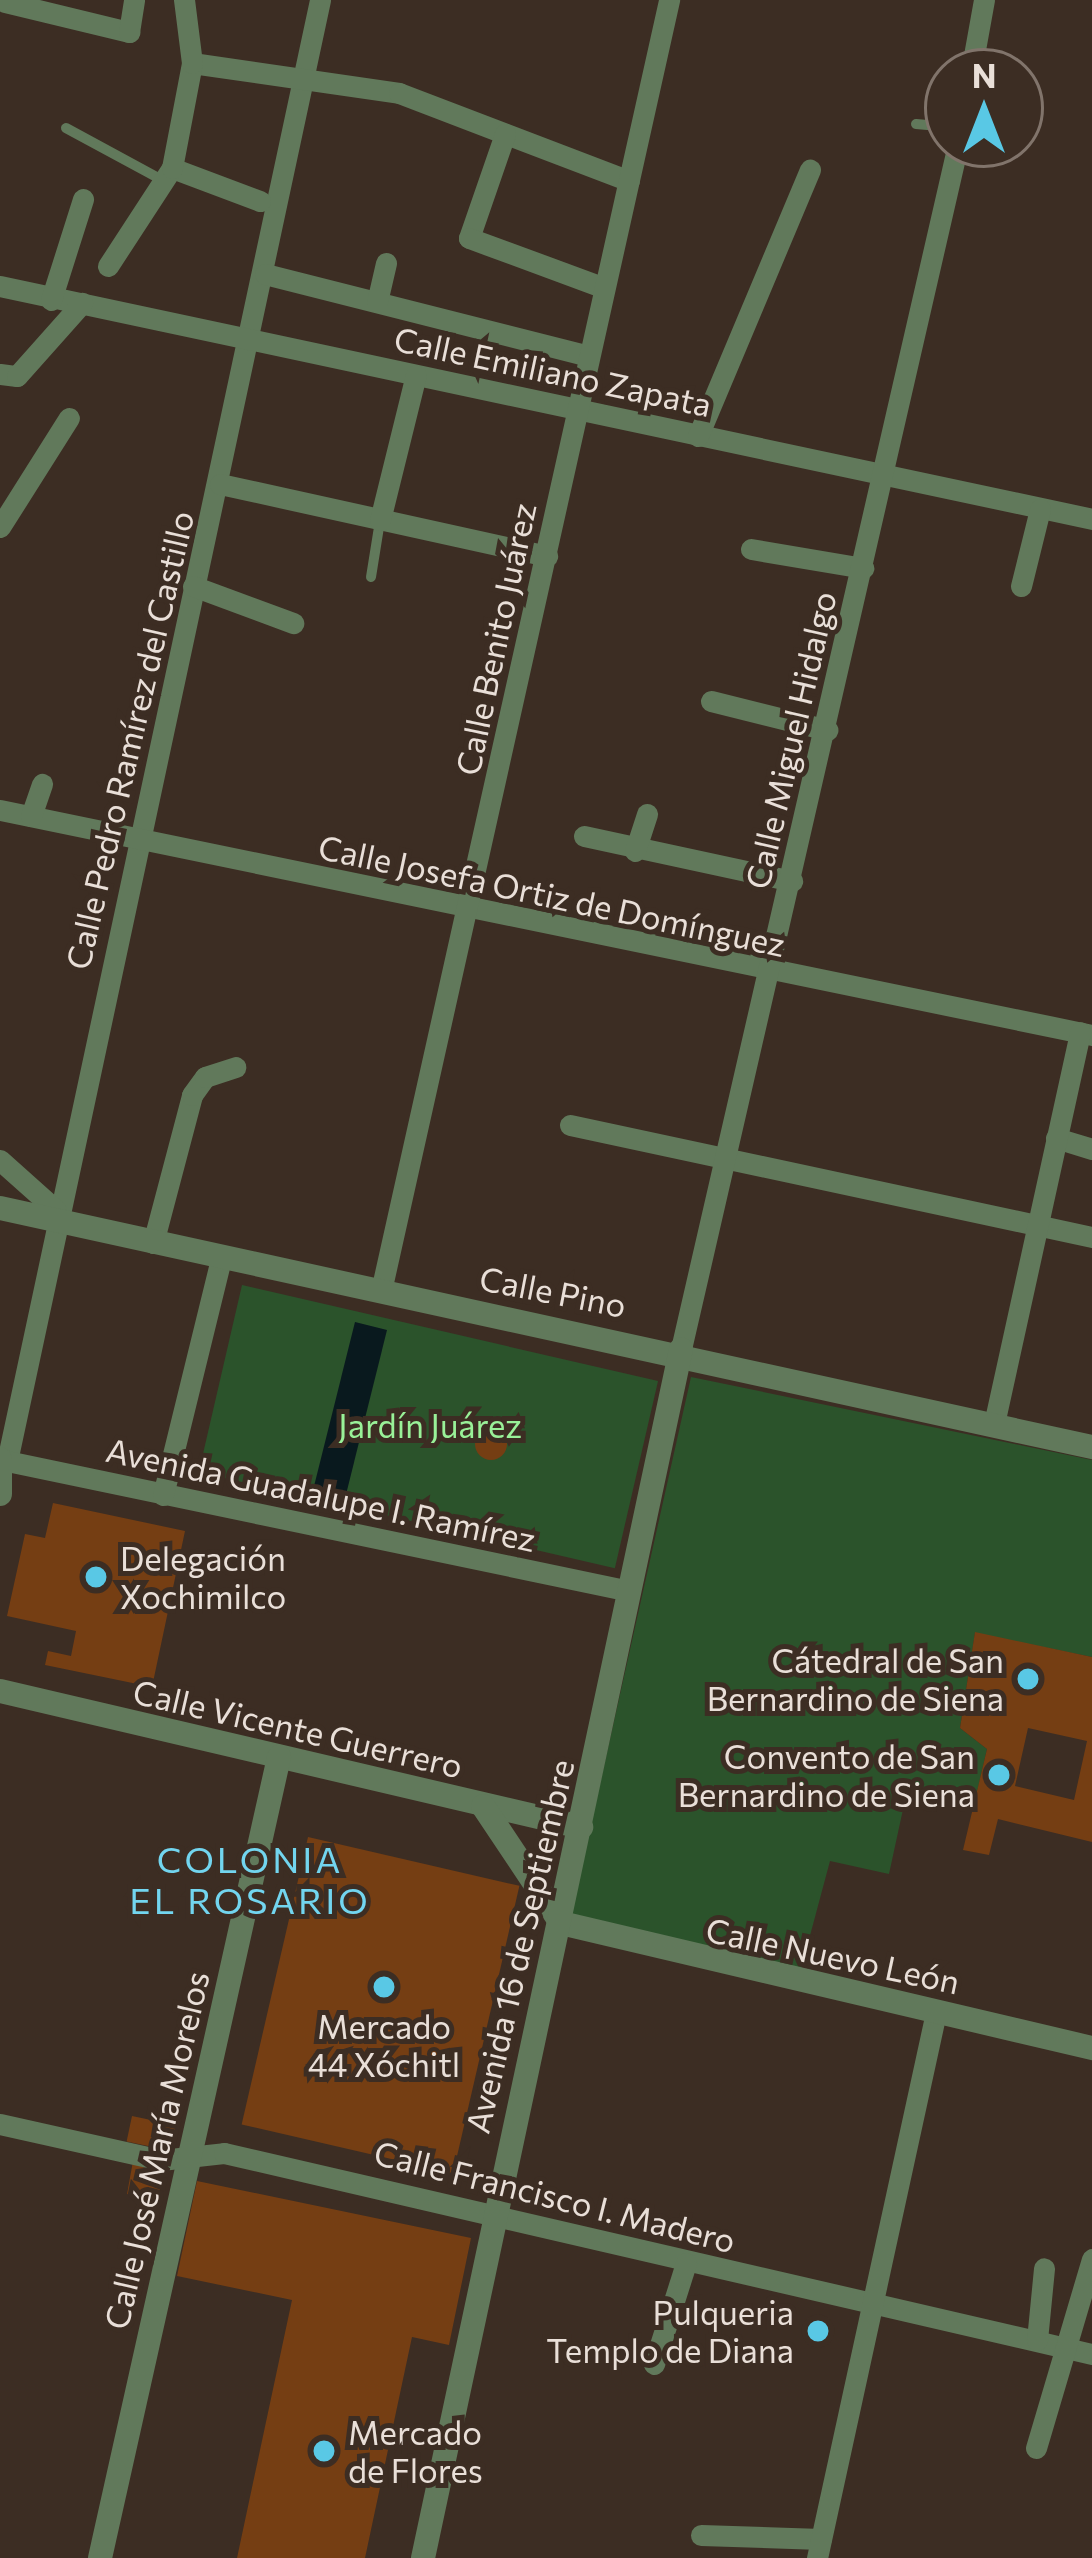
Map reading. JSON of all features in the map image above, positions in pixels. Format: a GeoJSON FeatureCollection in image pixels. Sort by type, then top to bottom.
{"type":"FeatureCollection","features":[{"type":"Feature","properties":{"kind":"street"},"geometry":{"type":"LineString","coordinates":[[5,2],[129,32],[134,0]]}},
{"type":"Feature","properties":{"kind":"street"},"geometry":{"type":"LineString","coordinates":[[108,266],[168,175],[193,63],[184,0]]}},
{"type":"Feature","properties":{"kind":"street","name":"Calle Pedro Ramírez del Castillo"},"geometry":{"type":"LineString","coordinates":[[0,1494],[54,1215],[220,484],[320,0]]}},
{"type":"Feature","properties":{"kind":"street","name":"Calle Benito Juárez"},"geometry":{"type":"LineString","coordinates":[[381,1291],[471,911],[585,355],[669,0]]}},
{"type":"Feature","properties":{"kind":"street"},"geometry":{"type":"LineString","coordinates":[[975,48],[984,0]]}},
{"type":"Feature","properties":{"kind":"street"},"geometry":{"type":"LineString","coordinates":[[193,63],[305,79],[433,106],[629,181]]}},
{"type":"Feature","properties":{"kind":"street"},"geometry":{"type":"LineString","coordinates":[[426,132],[433,106]]}},
{"type":"Feature","properties":{"kind":"street"},"geometry":{"type":"LineString","coordinates":[[505,134],[469,238],[602,287]]}},
{"type":"Feature","properties":{"kind":"street","name":"Calle Miguel Hidalgo"},"geometry":{"type":"LineString","coordinates":[[681,1349],[729,1159],[953,168]]}},
{"type":"Feature","properties":{"kind":"street"},"geometry":{"type":"LineString","coordinates":[[698,436],[810,170]]}},
{"type":"Feature","properties":{"kind":"street"},"geometry":{"type":"LineString","coordinates":[[168,175],[260,201]]}},
{"type":"Feature","properties":{"kind":"street"},"geometry":{"type":"LineString","coordinates":[[51,300],[83,199]]}},
{"type":"Feature","properties":{"kind":"street"},"geometry":{"type":"LineString","coordinates":[[377,302],[386,263]]}},
{"type":"Feature","properties":{"kind":"street"},"geometry":{"type":"LineString","coordinates":[[265,274],[585,355]]}},
{"type":"Feature","properties":{"kind":"street","name":"Calle Emiliano Zapata"},"geometry":{"type":"LineString","coordinates":[[0,286],[1092,519]]}},
{"type":"Feature","properties":{"kind":"street"},"geometry":{"type":"LineString","coordinates":[[0,374],[17,376],[82,303]]}},
{"type":"Feature","properties":{"kind":"street"},"geometry":{"type":"LineString","coordinates":[[380,520],[416,375]]}},
{"type":"Feature","properties":{"kind":"street"},"geometry":{"type":"LineString","coordinates":[[0,527],[69,418]]}},
{"type":"Feature","properties":{"kind":"street"},"geometry":{"type":"LineString","coordinates":[[220,484],[547,556]]}},
{"type":"Feature","properties":{"kind":"street"},"geometry":{"type":"LineString","coordinates":[[1022,586],[1040,508]]}},
{"type":"Feature","properties":{"kind":"street"},"geometry":{"type":"LineString","coordinates":[[751,549],[863,568]]}},
{"type":"Feature","properties":{"kind":"street"},"geometry":{"type":"LineString","coordinates":[[194,586],[293,623]]}},
{"type":"Feature","properties":{"kind":"street"},"geometry":{"type":"LineString","coordinates":[[711,701],[827,730]]}},
{"type":"Feature","properties":{"kind":"street"},"geometry":{"type":"LineString","coordinates":[[31,816],[42,784]]}},
{"type":"Feature","properties":{"kind":"street","name":"Calle Josefa Ortiz de Domínguez"},"geometry":{"type":"LineString","coordinates":[[0,810],[770,976],[1086,1034]]}},
{"type":"Feature","properties":{"kind":"street"},"geometry":{"type":"LineString","coordinates":[[635,851],[647,814]]}},
{"type":"Feature","properties":{"kind":"street"},"geometry":{"type":"LineString","coordinates":[[584,836],[635,851],[792,881]]}},
{"type":"Feature","properties":{"kind":"street"},"geometry":{"type":"LineString","coordinates":[[994,1424],[1056,1138],[1086,1034]]}},
{"type":"Feature","properties":{"kind":"street"},"geometry":{"type":"LineString","coordinates":[[153,1243],[193,1095],[205,1077],[235,1067]]}},
{"type":"Feature","properties":{"kind":"street"},"geometry":{"type":"LineString","coordinates":[[570,1125],[1092,1237]]}},
{"type":"Feature","properties":{"kind":"street"},"geometry":{"type":"LineString","coordinates":[[1056,1138],[1092,1149]]}},
{"type":"Feature","properties":{"kind":"street"},"geometry":{"type":"LineString","coordinates":[[0,1160],[54,1215]]}},
{"type":"Feature","properties":{"kind":"street","name":"Calle Pino"},"geometry":{"type":"LineString","coordinates":[[0,1208],[54,1215],[221,1258],[681,1349],[1092,1447]]}},
{"type":"Feature","properties":{"kind":"street"},"geometry":{"type":"LineString","coordinates":[[163,1495],[221,1258]]}},
{"type":"Feature","properties":{"kind":"street","name":"Avenida 16 de Septiembre"},"geometry":{"type":"LineString","coordinates":[[423,2558],[492,2210],[561,1923],[681,1349]]}},
{"type":"Feature","properties":{"kind":"street","name":"Avenida Guadalupe I. Ramírez"},"geometry":{"type":"LineString","coordinates":[[3,1460],[630,1591]]}},
{"type":"Feature","properties":{"kind":"street","name":"Calle Vicente Guerrero"},"geometry":{"type":"LineString","coordinates":[[0,1691],[580,1827]]}},
{"type":"Feature","properties":{"kind":"street","name":"Calle José María Morelos"},"geometry":{"type":"LineString","coordinates":[[100,2558],[279,1757]]}},
{"type":"Feature","properties":{"kind":"street"},"geometry":{"type":"LineString","coordinates":[[483,1806],[561,1923]]}},
{"type":"Feature","properties":{"kind":"street","name":"Calle Nuevo León"},"geometry":{"type":"LineString","coordinates":[[561,1923],[1092,2048]]}},
{"type":"Feature","properties":{"kind":"street"},"geometry":{"type":"LineString","coordinates":[[701,2535],[819,2548],[936,2012]]}},
{"type":"Feature","properties":{"kind":"street","name":"Calle Francisco I. Madero"},"geometry":{"type":"LineString","coordinates":[[0,2124],[161,2159],[188,2154],[492,2210],[686,2263],[1092,2354]]}},
{"type":"Feature","properties":{"kind":"street"},"geometry":{"type":"LineString","coordinates":[[1036,2448],[1092,2259]]}},
{"type":"Feature","properties":{"kind":"street"},"geometry":{"type":"LineString","coordinates":[[655,2365],[686,2263]]}},
{"type":"Feature","properties":{"kind":"street"},"geometry":{"type":"LineString","coordinates":[[1037,2340],[1044,2267]]}},
{"type":"Feature","properties":{"kind":"lane"},"geometry":{"type":"LineString","coordinates":[[916,124],[924,125]]}},
{"type":"Feature","properties":{"kind":"lane"},"geometry":{"type":"LineString","coordinates":[[66,128],[168,175]]}},
{"type":"Feature","properties":{"kind":"lane"},"geometry":{"type":"LineString","coordinates":[[371,577],[380,520]]}},
{"type":"Feature","properties":{"kind":"green space","name":"Jardín Juárez"},"geometry":{"type":"Polygon","coordinates":[[[242,1285],[658,1381],[615,1568],[199,1472],[242,1285]]]}},
{"type":"Feature","properties":{"kind":"green space"},"geometry":{"type":"Polygon","coordinates":[[[691,1377],[1092,1460],[1092,1657],[975,1633],[960,1728],[987,1749],[974,1805],[907,1791],[889,1874],[830,1861],[800,1973],[570,1918],[691,1377]]]}},
{"type":"Feature","properties":{"kind":"shaded area"},"geometry":{"type":"Polygon","coordinates":[[[355,1322],[387,1330],[345,1500],[313,1492],[355,1322]]]}},
{"type":"Feature","properties":{"kind":"building"},"geometry":{"type":"Polygon","coordinates":[[[491,1428],[502,1433],[507,1444],[502,1455],[491,1460],[480,1455],[475,1444],[480,1433],[491,1428]]]}},
{"type":"Feature","properties":{"kind":"building","name":"Delegación Xochimilco"},"geometry":{"type":"Polygon","coordinates":[[[53,1503],[185,1531],[152,1687],[45,1665],[48,1651],[71,1656],[76,1631],[7,1616],[25,1534],[45,1538],[53,1503]]]}},
{"type":"Feature","properties":{"kind":"building"},"geometry":{"type":"Polygon","coordinates":[[[975,1632],[1092,1657],[1092,1842],[998,1819],[989,1855],[963,1850],[987,1749],[960,1728],[975,1632]],[[1028,1728],[1015,1786],[1074,1800],[1087,1741],[1028,1728]]]}},
{"type":"Feature","properties":{"kind":"building","name":"Mercado 44 Xóchitl"},"geometry":{"type":"Polygon","coordinates":[[[308,1837],[519,1886],[453,2173],[242,2124],[308,1837]]]}},
{"type":"Feature","properties":{"kind":"building"},"geometry":{"type":"Polygon","coordinates":[[[132,2116],[176,2125],[171,2151],[127,2141],[132,2116]]]}},
{"type":"Feature","properties":{"kind":"building"},"geometry":{"type":"Polygon","coordinates":[[[133,2161],[162,2179],[158,2201],[127,2194],[133,2161]]]}},
{"type":"Feature","properties":{"kind":"building","name":"Mercado de Flores"},"geometry":{"type":"Polygon","coordinates":[[[197,2181],[471,2238],[449,2345],[412,2337],[365,2558],[237,2558],[292,2300],[177,2276],[197,2181]]]}},
{"type":"Feature","properties":{"kind":"place","name":"Delegación Xochimilco"},"geometry":{"type":"Point","coordinates":[96,1577]}},
{"type":"Feature","properties":{"kind":"place","name":"Cátedral de San Bernardino de Siena"},"geometry":{"type":"Point","coordinates":[1028,1679]}},
{"type":"Feature","properties":{"kind":"place","name":"Convento de San Bernardino de Siena"},"geometry":{"type":"Point","coordinates":[999,1775]}},
{"type":"Feature","properties":{"kind":"place","name":"Mercado 44 Xóchitl"},"geometry":{"type":"Point","coordinates":[384,1987]}},
{"type":"Feature","properties":{"kind":"place","name":"Pulqueria Templo de Diana"},"geometry":{"type":"Point","coordinates":[818,2331]}},
{"type":"Feature","properties":{"kind":"place","name":"Mercado de Flores"},"geometry":{"type":"Point","coordinates":[324,2451]}},
{"type":"Feature","properties":{"kind":"district","name":"COLONIA EL ROSARIO"},"geometry":{"type":"Point","coordinates":[250,1878]}}]}
